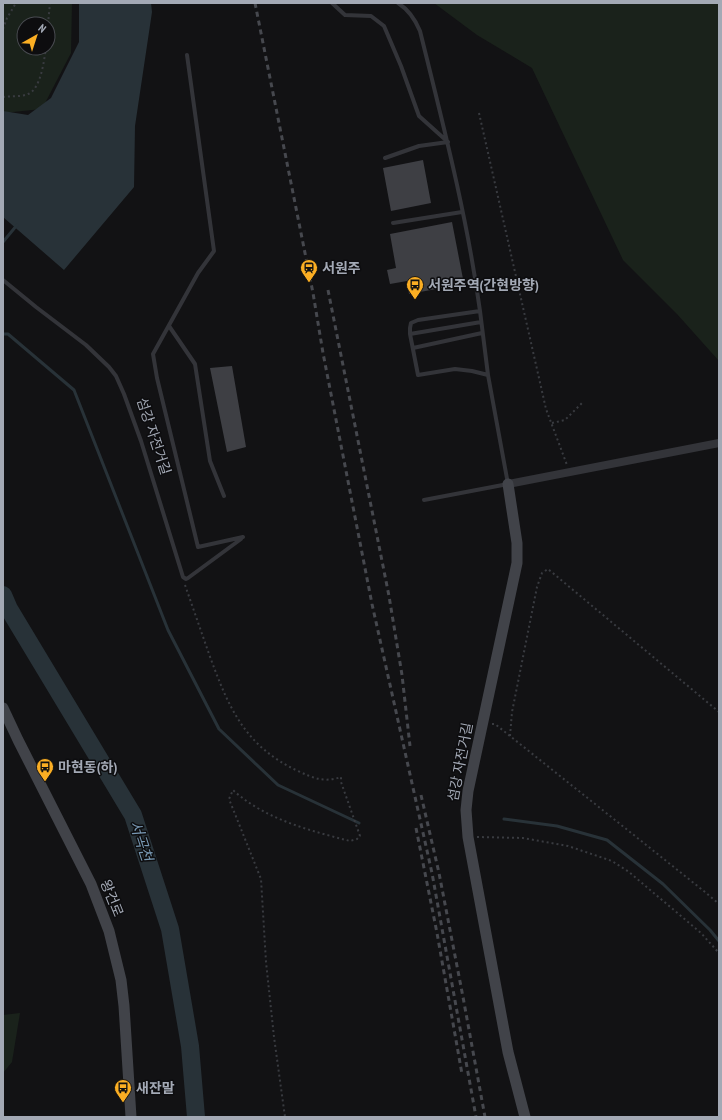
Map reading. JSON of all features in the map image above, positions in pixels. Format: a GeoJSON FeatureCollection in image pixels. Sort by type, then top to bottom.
{"type":"FeatureCollection","features":[{"type":"Feature","properties":{"kind":"street"},"geometry":{"type":"LineString","coordinates":[[508,484],[719,443]]}},
{"type":"Feature","properties":{"kind":"street","name":"섬강 자전거길"},"geometry":{"type":"LineString","coordinates":[[508,484],[517,543],[518,563],[468,790],[466,810],[468,837],[508,1052],[525,1117]]}},
{"type":"Feature","properties":{"kind":"street","name":"왕건로"},"geometry":{"type":"LineString","coordinates":[[3,708],[91,884],[109,931],[121,980],[131,1117]]}},
{"type":"Feature","properties":{"kind":"lane"},"geometry":{"type":"LineString","coordinates":[[332,3],[345,15],[371,16],[384,26],[401,66],[419,116],[448,142]]}},
{"type":"Feature","properties":{"kind":"lane"},"geometry":{"type":"LineString","coordinates":[[398,3],[409,11],[420,31],[448,142],[473,263],[488,375],[508,484],[424,500]]}},
{"type":"Feature","properties":{"kind":"lane"},"geometry":{"type":"LineString","coordinates":[[183,577],[188,578],[243,537],[198,547],[156,378],[153,354],[198,273],[214,251],[188,55]]}},
{"type":"Feature","properties":{"kind":"lane"},"geometry":{"type":"LineString","coordinates":[[385,158],[419,146],[448,142]]}},
{"type":"Feature","properties":{"kind":"lane"},"geometry":{"type":"LineString","coordinates":[[394,223],[462,212]]}},
{"type":"Feature","properties":{"kind":"lane","name":"섬강 자전거길"},"geometry":{"type":"LineString","coordinates":[[3,280],[86,345],[109,367],[116,376],[141,441],[183,577]]}},
{"type":"Feature","properties":{"kind":"lane"},"geometry":{"type":"LineString","coordinates":[[480,311],[414,321],[410,325],[410,334],[418,375],[455,370],[472,371],[488,375]]}},
{"type":"Feature","properties":{"kind":"lane"},"geometry":{"type":"LineString","coordinates":[[410,334],[481,322]]}},
{"type":"Feature","properties":{"kind":"lane"},"geometry":{"type":"LineString","coordinates":[[168,326],[195,364],[210,461],[224,496]]}},
{"type":"Feature","properties":{"kind":"lane"},"geometry":{"type":"LineString","coordinates":[[412,348],[482,333]]}},
{"type":"Feature","properties":{"kind":"path"},"geometry":{"type":"LineString","coordinates":[[3,29],[7,18],[16,3]]}},
{"type":"Feature","properties":{"kind":"path"},"geometry":{"type":"LineString","coordinates":[[49,16],[50,3]]}},
{"type":"Feature","properties":{"kind":"path"},"geometry":{"type":"LineString","coordinates":[[3,97],[29,94],[36,87],[40,77],[44,56]]}},
{"type":"Feature","properties":{"kind":"path"},"geometry":{"type":"LineString","coordinates":[[479,113],[546,410],[570,473]]}},
{"type":"Feature","properties":{"kind":"path"},"geometry":{"type":"LineString","coordinates":[[551,423],[564,420],[583,402]]}},
{"type":"Feature","properties":{"kind":"path"},"geometry":{"type":"LineString","coordinates":[[510,736],[512,712],[536,587],[542,573],[548,569],[719,712]]}},
{"type":"Feature","properties":{"kind":"path"},"geometry":{"type":"LineString","coordinates":[[183,577],[222,688],[235,717],[248,735],[283,764],[314,778],[330,781],[341,777],[341,782],[360,836],[357,839],[350,841],[290,824],[240,797],[233,790],[229,799],[261,879],[266,962],[285,1117]]}},
{"type":"Feature","properties":{"kind":"path"},"geometry":{"type":"LineString","coordinates":[[483,723],[495,724],[719,904]]}},
{"type":"Feature","properties":{"kind":"path"},"geometry":{"type":"LineString","coordinates":[[468,837],[523,838],[568,846],[612,861],[629,872],[701,933],[719,953]]}},
{"type":"Feature","properties":{"kind":"shaded area"},"geometry":{"type":"Polygon","coordinates":[[[3,3],[72,3],[71,53],[42,109],[3,113],[3,3]]]}},
{"type":"Feature","properties":{"kind":"shaded area"},"geometry":{"type":"Polygon","coordinates":[[[79,3],[151,3],[152,12],[135,126],[134,187],[64,270],[3,217],[3,111],[28,115],[51,98],[79,42],[79,3]]]}},
{"type":"Feature","properties":{"kind":"shaded area"},"geometry":{"type":"Polygon","coordinates":[[[434,3],[719,3],[719,361],[677,314],[623,260],[532,68],[477,35],[434,3]]]}},
{"type":"Feature","properties":{"kind":"shaded area"},"geometry":{"type":"Polygon","coordinates":[[[20,1013],[12,1062],[3,1073],[3,1015],[20,1013]]]}},
{"type":"Feature","properties":{"kind":"building"},"geometry":{"type":"Polygon","coordinates":[[[423,160],[431,203],[391,211],[383,168],[423,160]]]}},
{"type":"Feature","properties":{"kind":"building"},"geometry":{"type":"Polygon","coordinates":[[[452,222],[464,284],[409,294],[407,281],[390,284],[387,270],[396,268],[390,234],[452,222]]]}},
{"type":"Feature","properties":{"kind":"building"},"geometry":{"type":"Polygon","coordinates":[[[232,366],[246,447],[227,452],[210,368],[232,366]]]}},
{"type":"Feature","properties":{"kind":"waterway"},"geometry":{"type":"LineString","coordinates":[[3,242],[17,225]]}},
{"type":"Feature","properties":{"kind":"waterway"},"geometry":{"type":"LineString","coordinates":[[3,334],[8,334],[74,390],[168,630],[219,729],[278,785],[359,823]]}},
{"type":"Feature","properties":{"kind":"waterway","name":"서곡천"},"geometry":{"type":"LineString","coordinates":[[3,595],[9,609],[133,815],[170,929],[190,1046],[196,1117]]}},
{"type":"Feature","properties":{"kind":"waterway"},"geometry":{"type":"LineString","coordinates":[[504,819],[557,826],[607,840],[663,884],[710,930],[719,941]]}},
{"type":"Feature","properties":{"kind":"railway"},"geometry":{"type":"LineString","coordinates":[[255,3],[313,293],[323,353],[372,604],[432,873],[476,1117]]}},
{"type":"Feature","properties":{"kind":"railway"},"geometry":{"type":"LineString","coordinates":[[328,290],[389,596],[402,675],[410,746]]}},
{"type":"Feature","properties":{"kind":"railway"},"geometry":{"type":"LineString","coordinates":[[421,795],[439,873],[485,1117]]}},
{"type":"Feature","properties":{"kind":"railway"},"geometry":{"type":"LineString","coordinates":[[416,828],[437,933],[462,1074]]}},
{"type":"Feature","properties":{"kind":"place","name":"서원주"},"geometry":{"type":"Point","coordinates":[309,283]}},
{"type":"Feature","properties":{"kind":"place","name":"서원주역(간현방향)"},"geometry":{"type":"Point","coordinates":[415,300]}},
{"type":"Feature","properties":{"kind":"place","name":"마현동(하)"},"geometry":{"type":"Point","coordinates":[45,782]}},
{"type":"Feature","properties":{"kind":"place","name":"새잔말"},"geometry":{"type":"Point","coordinates":[123,1103]}}]}
